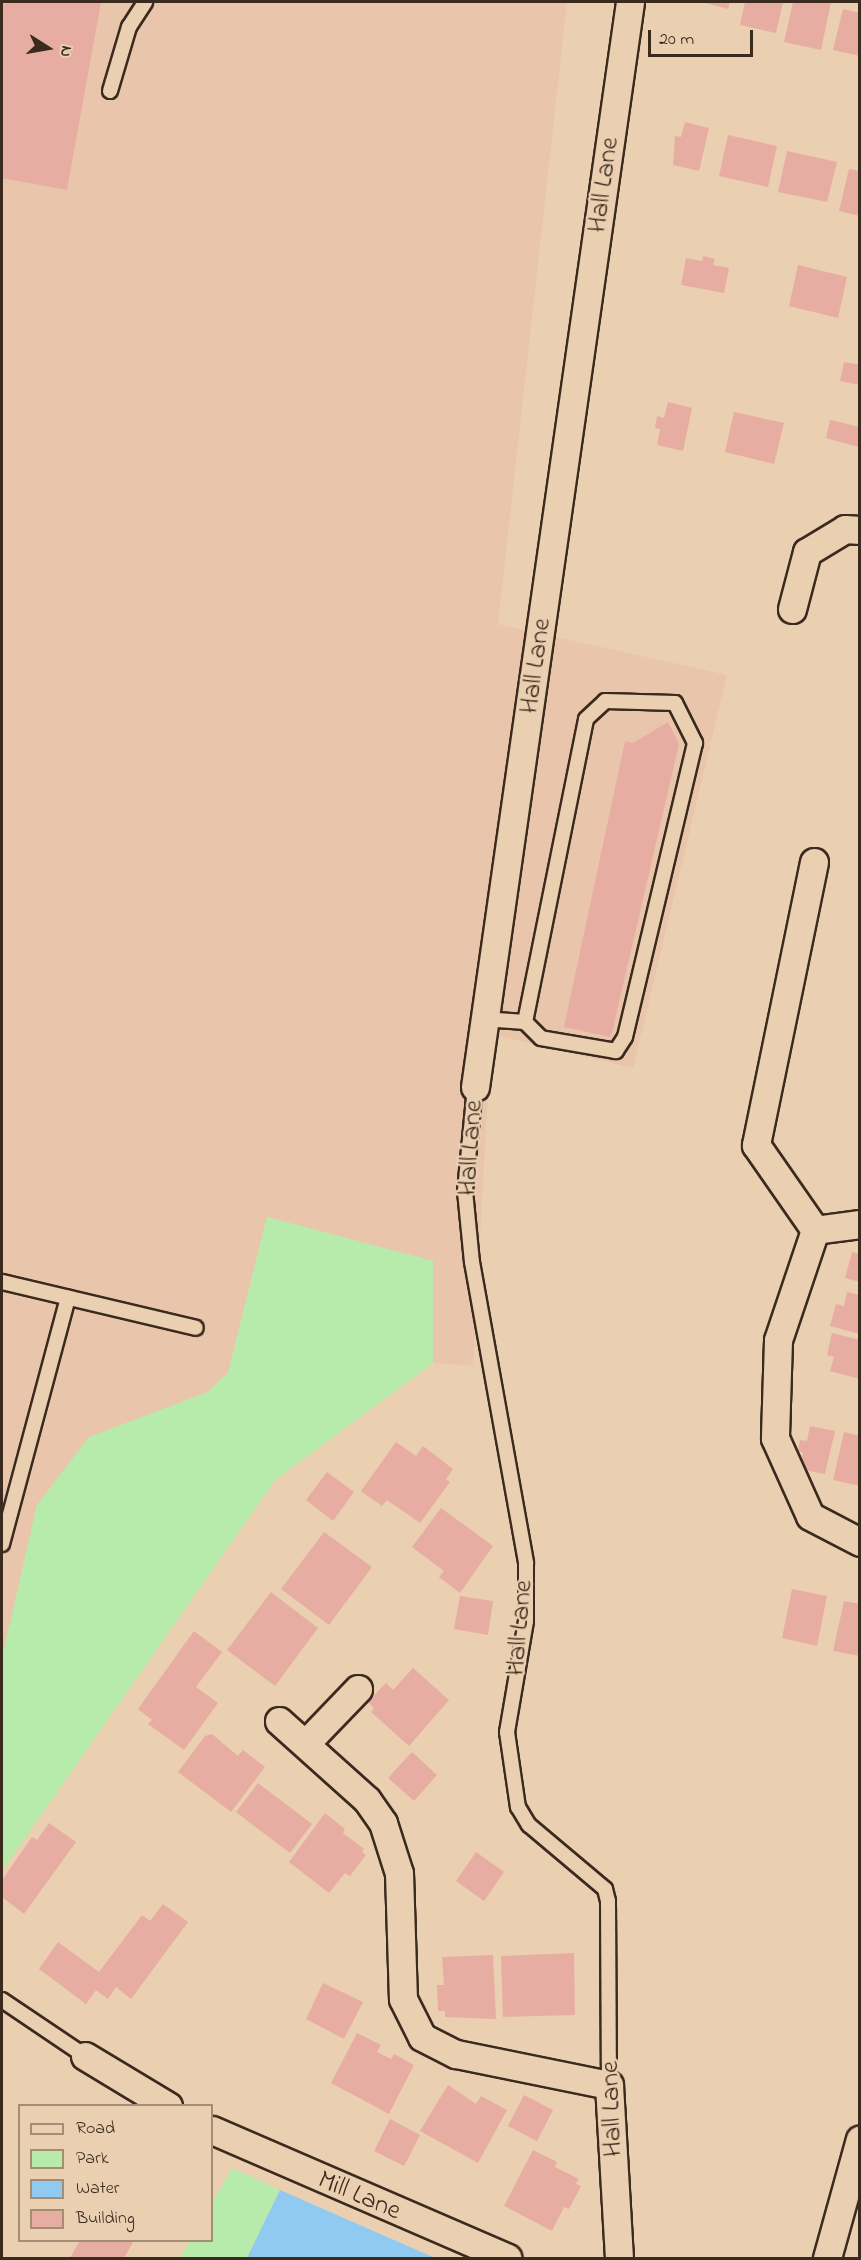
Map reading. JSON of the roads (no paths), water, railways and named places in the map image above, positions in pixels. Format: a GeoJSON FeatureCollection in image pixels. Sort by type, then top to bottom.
{"type":"FeatureCollection","features":[{"type":"Feature","properties":{"kind":"street","name":"Hall Lane"},"geometry":{"type":"LineString","coordinates":[[475,1087],[630,2]]}},
{"type":"Feature","properties":{"kind":"street"},"geometry":{"type":"LineString","coordinates":[[792,609],[807,552],[845,529],[860,530]]}},
{"type":"Feature","properties":{"kind":"street"},"geometry":{"type":"LineString","coordinates":[[814,862],[756,1145],[815,1230]]}},
{"type":"Feature","properties":{"kind":"street"},"geometry":{"type":"LineString","coordinates":[[815,1230],[860,1224]]}},
{"type":"Feature","properties":{"kind":"street"},"geometry":{"type":"LineString","coordinates":[[815,1230],[778,1340],[774,1438],[810,1515],[860,1542]]}},
{"type":"Feature","properties":{"kind":"street"},"geometry":{"type":"LineString","coordinates":[[306,1743],[358,1689]]}},
{"type":"Feature","properties":{"kind":"street"},"geometry":{"type":"LineString","coordinates":[[279,1721],[367,1800],[383,1823],[394,1849],[399,1873],[403,1999],[422,2037],[456,2054],[609,2085]]}},
{"type":"Feature","properties":{"kind":"street"},"geometry":{"type":"LineString","coordinates":[[85,2056],[165,2104]]}},
{"type":"Feature","properties":{"kind":"street","name":"Hall Lane"},"geometry":{"type":"LineString","coordinates":[[609,2085],[620,2259]]}},
{"type":"Feature","properties":{"kind":"street","name":"Mill Lane"},"geometry":{"type":"LineString","coordinates":[[213,2130],[508,2259]]}},
{"type":"Feature","properties":{"kind":"street"},"geometry":{"type":"LineString","coordinates":[[827,2259],[860,2139]]}},
{"type":"Feature","properties":{"kind":"lane"},"geometry":{"type":"LineString","coordinates":[[110,91],[129,27],[146,2]]}},
{"type":"Feature","properties":{"kind":"lane"},"geometry":{"type":"LineString","coordinates":[[483,1019],[525,1023],[541,1038],[616,1052],[625,1037],[694,743],[675,703],[605,701],[586,719],[525,1023]]}},
{"type":"Feature","properties":{"kind":"lane","name":"Hall Lane"},"geometry":{"type":"LineString","coordinates":[[475,1087],[465,1191],[472,1262],[526,1563],[526,1621],[507,1732],[518,1807],[529,1825],[604,1889],[608,1901],[609,2085]]}},
{"type":"Feature","properties":{"kind":"lane"},"geometry":{"type":"LineString","coordinates":[[2,1282],[196,1328]]}},
{"type":"Feature","properties":{"kind":"lane"},"geometry":{"type":"LineString","coordinates":[[2,1544],[68,1298]]}},
{"type":"Feature","properties":{"kind":"lane"},"geometry":{"type":"LineString","coordinates":[[2,2001],[85,2056]]}},
{"type":"Feature","properties":{"kind":"water"},"geometry":{"type":"Polygon","coordinates":[[[280,2190],[435,2258],[247,2258],[280,2190]]]}}]}
